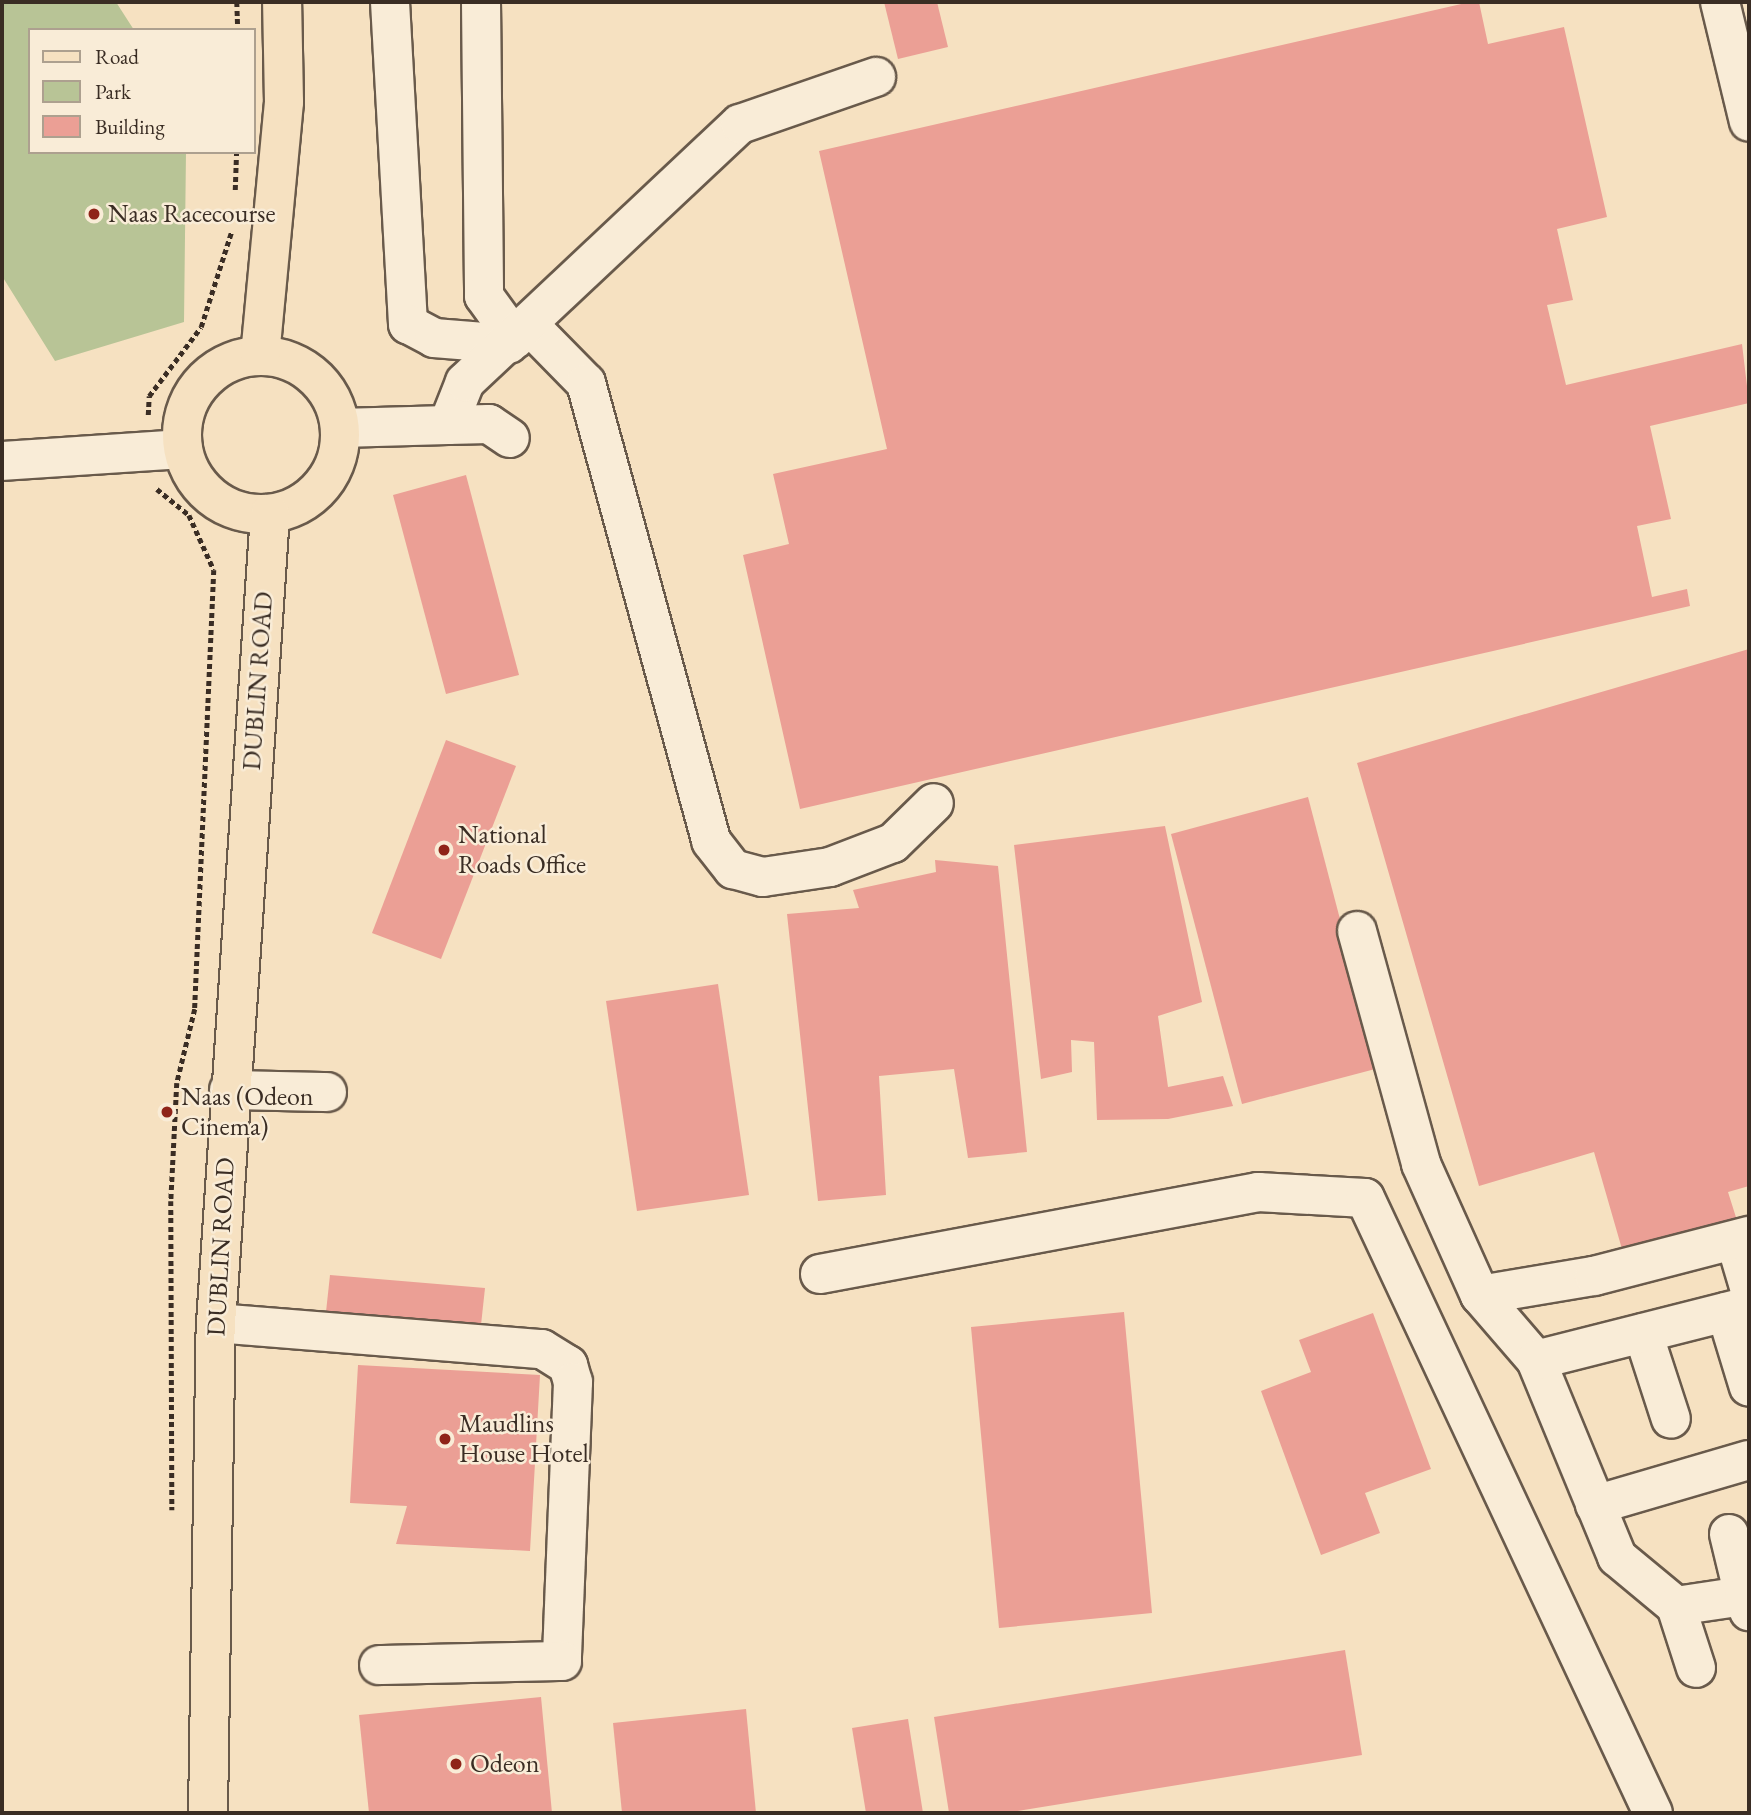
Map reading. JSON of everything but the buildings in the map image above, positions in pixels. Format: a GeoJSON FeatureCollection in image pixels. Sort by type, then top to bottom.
{"type":"FeatureCollection","features":[{"type":"Feature","properties":{"kind":"main road"},"geometry":{"type":"LineString","coordinates":[[260,356],[284,102],[282,2]]}},
{"type":"Feature","properties":{"kind":"main road"},"geometry":{"type":"LineString","coordinates":[[260,356],[285,359],[312,374],[333,401],[340,428],[332,471],[318,490],[270,514],[240,512],[216,500],[165,450],[193,394],[222,366],[260,356]]}},
{"type":"Feature","properties":{"kind":"main road","name":"DUBLIN ROAD"},"geometry":{"type":"LineString","coordinates":[[208,1813],[216,1323],[229,1090],[270,514]]}},
{"type":"Feature","properties":{"kind":"street"},"geometry":{"type":"LineString","coordinates":[[390,2],[408,324],[434,338],[518,336]]}},
{"type":"Feature","properties":{"kind":"street"},"geometry":{"type":"LineString","coordinates":[[481,2],[484,296],[518,336],[586,383],[711,841],[733,869],[763,877],[830,867],[893,843],[934,803]]}},
{"type":"Feature","properties":{"kind":"street"},"geometry":{"type":"LineString","coordinates":[[1720,2],[1749,122]]}},
{"type":"Feature","properties":{"kind":"street"},"geometry":{"type":"LineString","coordinates":[[448,425],[466,382],[518,336],[740,124],[876,76]]}},
{"type":"Feature","properties":{"kind":"street"},"geometry":{"type":"LineString","coordinates":[[340,428],[489,424],[510,438]]}},
{"type":"Feature","properties":{"kind":"street"},"geometry":{"type":"LineString","coordinates":[[2,461],[165,450]]}},
{"type":"Feature","properties":{"kind":"street"},"geometry":{"type":"LineString","coordinates":[[1357,931],[1421,1164],[1480,1295],[1536,1360],[1617,1557],[1676,1606],[1696,1668]]}},
{"type":"Feature","properties":{"kind":"street"},"geometry":{"type":"LineString","coordinates":[[229,1090],[327,1091]]}},
{"type":"Feature","properties":{"kind":"street"},"geometry":{"type":"LineString","coordinates":[[820,1274],[1258,1192],[1365,1198],[1653,1813]]}},
{"type":"Feature","properties":{"kind":"street"},"geometry":{"type":"LineString","coordinates":[[1480,1295],[1743,1240],[1741,1302],[1749,1387]]}},
{"type":"Feature","properties":{"kind":"street"},"geometry":{"type":"LineString","coordinates":[[1536,1360],[1643,1333],[1741,1302]]}},
{"type":"Feature","properties":{"kind":"street"},"geometry":{"type":"LineString","coordinates":[[216,1323],[542,1349],[568,1365],[573,1382],[562,1661],[379,1665]]}},
{"type":"Feature","properties":{"kind":"street"},"geometry":{"type":"LineString","coordinates":[[1643,1333],[1671,1419]]}},
{"type":"Feature","properties":{"kind":"street"},"geometry":{"type":"LineString","coordinates":[[1595,1505],[1749,1460]]}},
{"type":"Feature","properties":{"kind":"street"},"geometry":{"type":"LineString","coordinates":[[1676,1606],[1747,1604],[1729,1534]]}},
{"type":"Feature","properties":{"kind":"path"},"geometry":{"type":"LineString","coordinates":[[237,2],[238,28]]}},
{"type":"Feature","properties":{"kind":"path"},"geometry":{"type":"LineString","coordinates":[[234,202],[236,154]]}},
{"type":"Feature","properties":{"kind":"path"},"geometry":{"type":"LineString","coordinates":[[172,1526],[171,1201],[177,1083],[195,1009],[214,570],[189,514],[156,488],[165,450],[149,396],[201,327],[233,227]]}},
{"type":"Feature","properties":{"kind":"green space","name":"Naas Racecourse"},"geometry":{"type":"Polygon","coordinates":[[[2,2],[116,2],[133,28],[28,28],[28,154],[186,154],[184,322],[55,361],[2,276],[2,2]]]}},
{"type":"Feature","properties":{"kind":"place","name":"Naas Racecourse"},"geometry":{"type":"Point","coordinates":[94,214]}},
{"type":"Feature","properties":{"kind":"place","name":"National Roads Office"},"geometry":{"type":"Point","coordinates":[444,850]}},
{"type":"Feature","properties":{"kind":"place","name":"Naas (Odeon Cinema)"},"geometry":{"type":"Point","coordinates":[167,1112]}},
{"type":"Feature","properties":{"kind":"place","name":"Maudlins House Hotel"},"geometry":{"type":"Point","coordinates":[445,1439]}},
{"type":"Feature","properties":{"kind":"place","name":"Odeon"},"geometry":{"type":"Point","coordinates":[456,1764]}}]}
